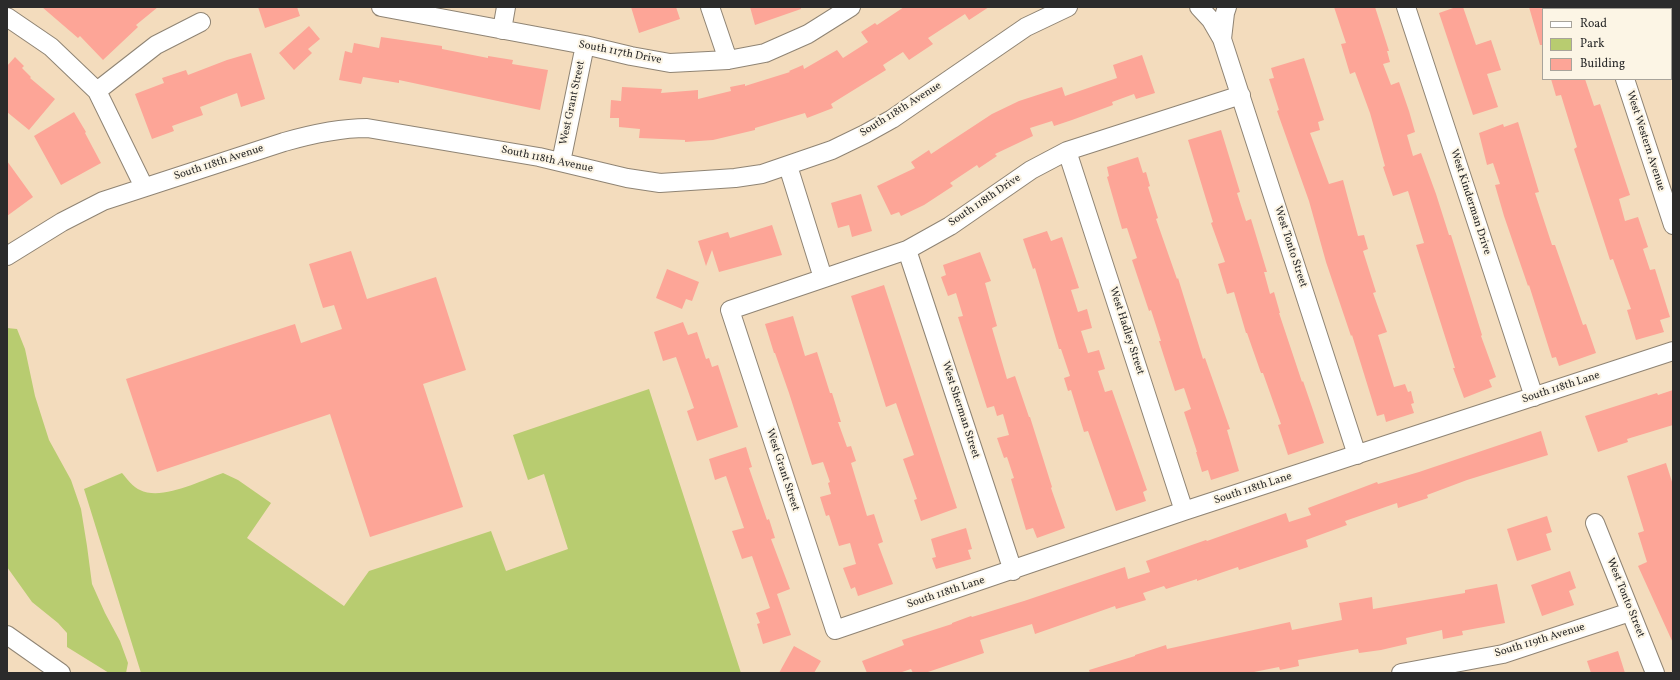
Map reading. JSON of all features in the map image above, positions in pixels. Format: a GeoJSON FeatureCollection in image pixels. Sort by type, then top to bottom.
{"type":"FeatureCollection","features":[{"type":"Feature","properties":{"kind":"street","name":"South 117th Drive"},"geometry":{"type":"LineString","coordinates":[[381,7],[585,45],[630,56],[670,62],[728,60],[765,53],[808,34],[851,7]]}},
{"type":"Feature","properties":{"kind":"street"},"geometry":{"type":"LineString","coordinates":[[502,30],[506,7]]}},
{"type":"Feature","properties":{"kind":"street"},"geometry":{"type":"LineString","coordinates":[[710,7],[728,60]]}},
{"type":"Feature","properties":{"kind":"street","name":"South 118th Avenue"},"geometry":{"type":"LineString","coordinates":[[7,256],[62,222],[96,205],[305,136],[354,128],[375,129],[540,156],[627,178],[660,183],[735,178],[762,174],[832,150],[865,134],[892,119],[1026,27],[1068,7]]}},
{"type":"Feature","properties":{"kind":"street","name":"West Tonto Street"},"geometry":{"type":"LineString","coordinates":[[1199,7],[1211,20],[1222,39],[1357,455]]}},
{"type":"Feature","properties":{"kind":"street","name":"West Tonto Street"},"geometry":{"type":"LineString","coordinates":[[1222,39],[1226,7]]}},
{"type":"Feature","properties":{"kind":"street","name":"West Kinderman Drive"},"geometry":{"type":"LineString","coordinates":[[1406,7],[1534,397]]}},
{"type":"Feature","properties":{"kind":"street"},"geometry":{"type":"LineString","coordinates":[[7,17],[50,47],[97,91],[144,188]]}},
{"type":"Feature","properties":{"kind":"street"},"geometry":{"type":"LineString","coordinates":[[97,91],[156,45],[201,22]]}},
{"type":"Feature","properties":{"kind":"street","name":"West Grant Street"},"geometry":{"type":"LineString","coordinates":[[561,162],[585,45]]}},
{"type":"Feature","properties":{"kind":"street","name":"West Western Avenue"},"geometry":{"type":"LineString","coordinates":[[1625,80],[1673,225]]}},
{"type":"Feature","properties":{"kind":"street","name":"South 118th Drive"},"geometry":{"type":"LineString","coordinates":[[730,310],[907,250],[950,226],[1031,170],[1067,151],[1241,95]]}},
{"type":"Feature","properties":{"kind":"street","name":"West Hadley Street"},"geometry":{"type":"LineString","coordinates":[[1067,151],[1184,512]]}},
{"type":"Feature","properties":{"kind":"street"},"geometry":{"type":"LineString","coordinates":[[788,166],[823,278]]}},
{"type":"Feature","properties":{"kind":"street","name":"West Sherman Street"},"geometry":{"type":"LineString","coordinates":[[907,250],[1013,571]]}},
{"type":"Feature","properties":{"kind":"street","name":"West Grant Street"},"geometry":{"type":"LineString","coordinates":[[730,310],[834,630]]}},
{"type":"Feature","properties":{"kind":"street","name":"South 118th Lane"},"geometry":{"type":"LineString","coordinates":[[834,630],[1013,571],[1184,512],[1673,351]]}},
{"type":"Feature","properties":{"kind":"street","name":"West Tonto Street"},"geometry":{"type":"LineString","coordinates":[[1595,523],[1655,673]]}},
{"type":"Feature","properties":{"kind":"street","name":"South 119th Avenue"},"geometry":{"type":"LineString","coordinates":[[1400,673],[1503,654],[1630,612]]}},
{"type":"Feature","properties":{"kind":"street"},"geometry":{"type":"LineString","coordinates":[[7,635],[60,673]]}},
{"type":"Feature","properties":{"kind":"green space"},"geometry":{"type":"Polygon","coordinates":[[[7,328],[17,329],[25,349],[35,396],[49,440],[71,480],[81,509],[92,584],[120,641],[128,663],[126,673],[109,673],[67,647],[67,633],[58,623],[32,602],[7,567],[7,328]]]}},
{"type":"Feature","properties":{"kind":"green space"},"geometry":{"type":"Polygon","coordinates":[[[649,389],[741,673],[141,673],[84,489],[122,473],[137,489],[149,493],[159,493],[182,488],[223,473],[238,480],[271,503],[247,538],[344,606],[369,571],[491,531],[506,571],[568,549],[544,474],[528,480],[513,435],[649,389]]]}},
{"type":"Feature","properties":{"kind":"building"},"geometry":{"type":"Polygon","coordinates":[[[42,7],[158,7],[136,25],[138,27],[103,60],[80,36],[78,38],[42,7]]]}},
{"type":"Feature","properties":{"kind":"building"},"geometry":{"type":"Polygon","coordinates":[[[258,7],[297,7],[300,16],[265,28],[258,7]]]}},
{"type":"Feature","properties":{"kind":"building"},"geometry":{"type":"Polygon","coordinates":[[[631,7],[676,7],[680,19],[639,33],[631,7]]]}},
{"type":"Feature","properties":{"kind":"building"},"geometry":{"type":"Polygon","coordinates":[[[750,7],[801,7],[801,9],[755,25],[750,7]]]}},
{"type":"Feature","properties":{"kind":"building"},"geometry":{"type":"Polygon","coordinates":[[[904,7],[989,7],[969,20],[965,14],[928,38],[933,44],[909,60],[903,52],[883,65],[886,70],[831,104],[833,108],[807,118],[805,113],[755,128],[755,130],[713,140],[685,142],[685,140],[639,138],[640,129],[619,127],[619,118],[610,118],[611,100],[621,101],[622,87],[662,89],[661,93],[698,90],[698,99],[731,91],[730,87],[745,84],[745,86],[790,72],[789,71],[803,65],[804,69],[837,50],[843,58],[868,42],[861,32],[875,23],[877,25],[904,7]]]}},
{"type":"Feature","properties":{"kind":"building"},"geometry":{"type":"Polygon","coordinates":[[[1334,7],[1375,7],[1389,51],[1387,51],[1390,62],[1383,64],[1391,85],[1399,82],[1415,132],[1407,135],[1413,156],[1421,153],[1449,235],[1451,235],[1482,335],[1481,336],[1496,377],[1489,380],[1492,387],[1464,398],[1453,368],[1455,368],[1416,245],[1424,243],[1408,191],[1393,196],[1383,167],[1385,166],[1370,113],[1355,72],[1350,74],[1341,44],[1346,43],[1334,7]]]}},
{"type":"Feature","properties":{"kind":"building"},"geometry":{"type":"Polygon","coordinates":[[[1456,7],[1463,7],[1476,45],[1491,40],[1501,70],[1487,74],[1498,107],[1473,115],[1439,13],[1456,7]]]}},
{"type":"Feature","properties":{"kind":"building"},"geometry":{"type":"Polygon","coordinates":[[[1529,7],[1543,7],[1542,45],[1540,45],[1529,7]]]}},
{"type":"Feature","properties":{"kind":"building"},"geometry":{"type":"Polygon","coordinates":[[[309,26],[320,39],[308,49],[312,53],[294,70],[279,53],[309,26]]]}},
{"type":"Feature","properties":{"kind":"building"},"geometry":{"type":"Polygon","coordinates":[[[381,37],[442,46],[442,49],[488,58],[488,56],[513,60],[512,64],[548,70],[540,110],[399,80],[399,83],[363,77],[361,84],[339,80],[345,51],[352,53],[354,43],[379,48],[381,37]]]}},
{"type":"Feature","properties":{"kind":"building"},"geometry":{"type":"Polygon","coordinates":[[[251,53],[265,99],[241,107],[237,93],[200,107],[203,115],[172,126],[174,131],[152,139],[135,94],[164,83],[162,78],[186,70],[188,75],[227,60],[251,53]]]}},
{"type":"Feature","properties":{"kind":"building"},"geometry":{"type":"Polygon","coordinates":[[[1142,55],[1155,93],[1136,99],[1134,94],[1112,102],[1113,105],[1054,126],[1052,121],[1030,128],[1033,136],[995,154],[997,156],[979,168],[977,165],[950,183],[953,186],[924,205],[901,216],[899,212],[891,215],[877,186],[915,168],[911,162],[929,150],[931,154],[992,114],[1019,101],[1062,87],[1065,96],[1117,78],[1113,65],[1142,55]]]}},
{"type":"Feature","properties":{"kind":"building"},"geometry":{"type":"Polygon","coordinates":[[[15,57],[24,66],[22,68],[31,77],[30,78],[55,99],[29,130],[7,112],[7,66],[15,57]]]}},
{"type":"Feature","properties":{"kind":"building"},"geometry":{"type":"Polygon","coordinates":[[[1304,58],[1324,120],[1318,122],[1320,130],[1310,133],[1329,184],[1343,180],[1358,236],[1364,235],[1368,249],[1363,251],[1376,292],[1373,293],[1387,332],[1378,335],[1394,387],[1405,384],[1408,392],[1411,391],[1414,403],[1411,404],[1414,413],[1386,422],[1384,414],[1377,416],[1352,335],[1351,336],[1326,262],[1309,201],[1277,111],[1279,110],[1269,79],[1274,78],[1271,68],[1304,58]]]}},
{"type":"Feature","properties":{"kind":"building"},"geometry":{"type":"Polygon","coordinates":[[[1551,80],[1585,80],[1594,106],[1600,104],[1630,195],[1619,199],[1625,221],[1638,217],[1648,247],[1643,249],[1650,270],[1655,269],[1670,317],[1660,320],[1664,332],[1636,340],[1627,310],[1631,309],[1613,259],[1610,260],[1574,149],[1577,147],[1561,95],[1556,96],[1551,80]]]}},
{"type":"Feature","properties":{"kind":"building"},"geometry":{"type":"Polygon","coordinates":[[[74,112],[86,132],[85,133],[101,163],[61,185],[34,136],[74,112]]]}},
{"type":"Feature","properties":{"kind":"building"},"geometry":{"type":"Polygon","coordinates":[[[1518,122],[1539,192],[1535,193],[1552,245],[1555,245],[1583,325],[1586,324],[1596,353],[1559,366],[1556,357],[1552,358],[1529,285],[1528,286],[1504,216],[1495,185],[1500,184],[1493,163],[1487,165],[1479,133],[1503,124],[1504,127],[1518,122]]]}},
{"type":"Feature","properties":{"kind":"building"},"geometry":{"type":"Polygon","coordinates":[[[1221,130],[1240,192],[1237,193],[1246,221],[1251,219],[1267,272],[1264,272],[1270,294],[1274,292],[1279,313],[1324,443],[1288,455],[1278,425],[1281,424],[1263,373],[1261,373],[1246,333],[1234,292],[1227,294],[1218,264],[1225,262],[1211,223],[1213,222],[1188,140],[1221,130]]]}},
{"type":"Feature","properties":{"kind":"building"},"geometry":{"type":"Polygon","coordinates":[[[1138,157],[1143,173],[1146,172],[1150,186],[1148,187],[1158,218],[1156,219],[1177,279],[1178,278],[1203,359],[1205,358],[1230,429],[1227,430],[1239,471],[1211,480],[1208,470],[1202,472],[1184,412],[1191,409],[1184,388],[1175,391],[1151,310],[1149,311],[1132,260],[1137,258],[1127,228],[1122,229],[1107,177],[1109,176],[1107,167],[1138,157]]]}},
{"type":"Feature","properties":{"kind":"building"},"geometry":{"type":"Polygon","coordinates":[[[7,161],[33,197],[7,216],[7,161]]]}},
{"type":"Feature","properties":{"kind":"building"},"geometry":{"type":"Polygon","coordinates":[[[861,194],[872,231],[852,237],[849,225],[838,228],[831,203],[861,194]]]}},
{"type":"Feature","properties":{"kind":"building"},"geometry":{"type":"Polygon","coordinates":[[[772,225],[782,255],[719,272],[712,250],[706,266],[698,241],[728,232],[730,238],[772,225]]]}},
{"type":"Feature","properties":{"kind":"building"},"geometry":{"type":"Polygon","coordinates":[[[1047,231],[1051,241],[1062,237],[1079,288],[1071,290],[1078,312],[1087,309],[1092,328],[1081,331],[1088,353],[1099,350],[1105,369],[1098,371],[1105,392],[1112,390],[1147,490],[1143,492],[1146,501],[1116,511],[1088,431],[1084,432],[1071,390],[1068,391],[1064,378],[1070,376],[1061,349],[1059,349],[1035,268],[1033,269],[1023,239],[1047,231]]]}},
{"type":"Feature","properties":{"kind":"building"},"geometry":{"type":"Polygon","coordinates":[[[351,251],[367,299],[436,277],[466,370],[423,384],[463,507],[370,537],[330,414],[157,472],[126,379],[295,324],[301,343],[342,329],[334,305],[323,308],[309,264],[351,251]]]}},
{"type":"Feature","properties":{"kind":"building"},"geometry":{"type":"Polygon","coordinates":[[[980,252],[991,281],[985,283],[997,326],[992,328],[1007,379],[1015,376],[1030,417],[1052,487],[1051,488],[1065,528],[1037,538],[1033,528],[1026,530],[1011,479],[1014,478],[1007,457],[1004,458],[997,438],[1009,435],[1003,414],[997,416],[994,406],[987,408],[958,317],[963,316],[956,293],[948,296],[941,277],[946,275],[943,265],[980,252]]]}},
{"type":"Feature","properties":{"kind":"building"},"geometry":{"type":"Polygon","coordinates":[[[667,269],[699,282],[692,301],[686,299],[682,309],[656,298],[667,269]]]}},
{"type":"Feature","properties":{"kind":"building"},"geometry":{"type":"Polygon","coordinates":[[[884,285],[957,508],[921,521],[914,500],[917,499],[903,459],[914,455],[896,403],[886,407],[851,296],[884,285]]]}},
{"type":"Feature","properties":{"kind":"building"},"geometry":{"type":"Polygon","coordinates":[[[793,316],[805,356],[817,352],[841,422],[838,422],[847,447],[851,446],[856,461],[851,463],[867,516],[874,514],[883,542],[878,544],[893,584],[858,596],[855,587],[851,589],[843,568],[856,564],[850,543],[839,546],[829,515],[826,516],[820,497],[831,494],[828,483],[830,482],[823,462],[812,465],[765,324],[793,316]]]}},
{"type":"Feature","properties":{"kind":"building"},"geometry":{"type":"Polygon","coordinates":[[[683,322],[688,335],[697,332],[706,359],[709,358],[712,367],[718,365],[738,427],[697,441],[687,411],[694,408],[676,357],[663,361],[654,332],[683,322]]]}},
{"type":"Feature","properties":{"kind":"building"},"geometry":{"type":"Polygon","coordinates":[[[1673,390],[1673,425],[1627,439],[1628,442],[1598,452],[1585,416],[1657,393],[1658,395],[1673,390]]]}},
{"type":"Feature","properties":{"kind":"building"},"geometry":{"type":"Polygon","coordinates":[[[1541,431],[1548,455],[1467,480],[1427,495],[1428,498],[1398,508],[1397,503],[1345,521],[1347,525],[1306,540],[1308,547],[1239,570],[1238,567],[1197,581],[1197,579],[1166,589],[1164,586],[1143,593],[1146,600],[1116,609],[1115,606],[1035,634],[1032,624],[980,640],[984,653],[925,673],[913,673],[911,669],[899,673],[867,673],[862,661],[904,645],[902,640],[952,624],[971,616],[972,617],[1024,601],[1125,567],[1128,579],[1150,572],[1146,561],[1286,513],[1289,522],[1311,515],[1308,508],[1377,482],[1378,484],[1419,472],[1541,431]]]}},
{"type":"Feature","properties":{"kind":"building"},"geometry":{"type":"Polygon","coordinates":[[[746,447],[752,467],[749,468],[767,520],[769,519],[775,538],[771,539],[790,589],[777,594],[791,635],[763,644],[757,624],[760,623],[756,613],[770,608],[752,556],[742,559],[732,531],[744,528],[726,476],[715,480],[709,459],[746,447]]]}},
{"type":"Feature","properties":{"kind":"building"},"geometry":{"type":"Polygon","coordinates":[[[1666,463],[1673,485],[1673,643],[1638,566],[1647,562],[1638,533],[1644,531],[1627,476],[1666,463]]]}},
{"type":"Feature","properties":{"kind":"building"},"geometry":{"type":"Polygon","coordinates":[[[1547,516],[1552,532],[1546,534],[1551,550],[1517,561],[1507,529],[1547,516]]]}},
{"type":"Feature","properties":{"kind":"building"},"geometry":{"type":"Polygon","coordinates":[[[966,528],[972,549],[968,550],[971,559],[936,569],[932,558],[936,557],[931,539],[966,528]]]}},
{"type":"Feature","properties":{"kind":"building"},"geometry":{"type":"Polygon","coordinates":[[[1570,571],[1576,588],[1569,591],[1574,605],[1542,616],[1531,585],[1570,571]]]}},
{"type":"Feature","properties":{"kind":"building"},"geometry":{"type":"Polygon","coordinates":[[[1497,584],[1505,623],[1462,631],[1463,635],[1443,639],[1442,630],[1406,638],[1407,644],[1381,650],[1359,653],[1358,649],[1298,660],[1299,666],[1280,670],[1279,667],[1249,673],[1090,673],[1089,670],[1166,645],[1167,649],[1290,622],[1292,630],[1342,620],[1339,603],[1372,597],[1373,609],[1465,593],[1465,590],[1497,584]]]}},
{"type":"Feature","properties":{"kind":"building"},"geometry":{"type":"Polygon","coordinates":[[[794,646],[821,661],[814,673],[779,673],[794,646]]]}},
{"type":"Feature","properties":{"kind":"building"},"geometry":{"type":"Polygon","coordinates":[[[1618,651],[1625,673],[1591,673],[1587,661],[1618,651]]]}}]}
